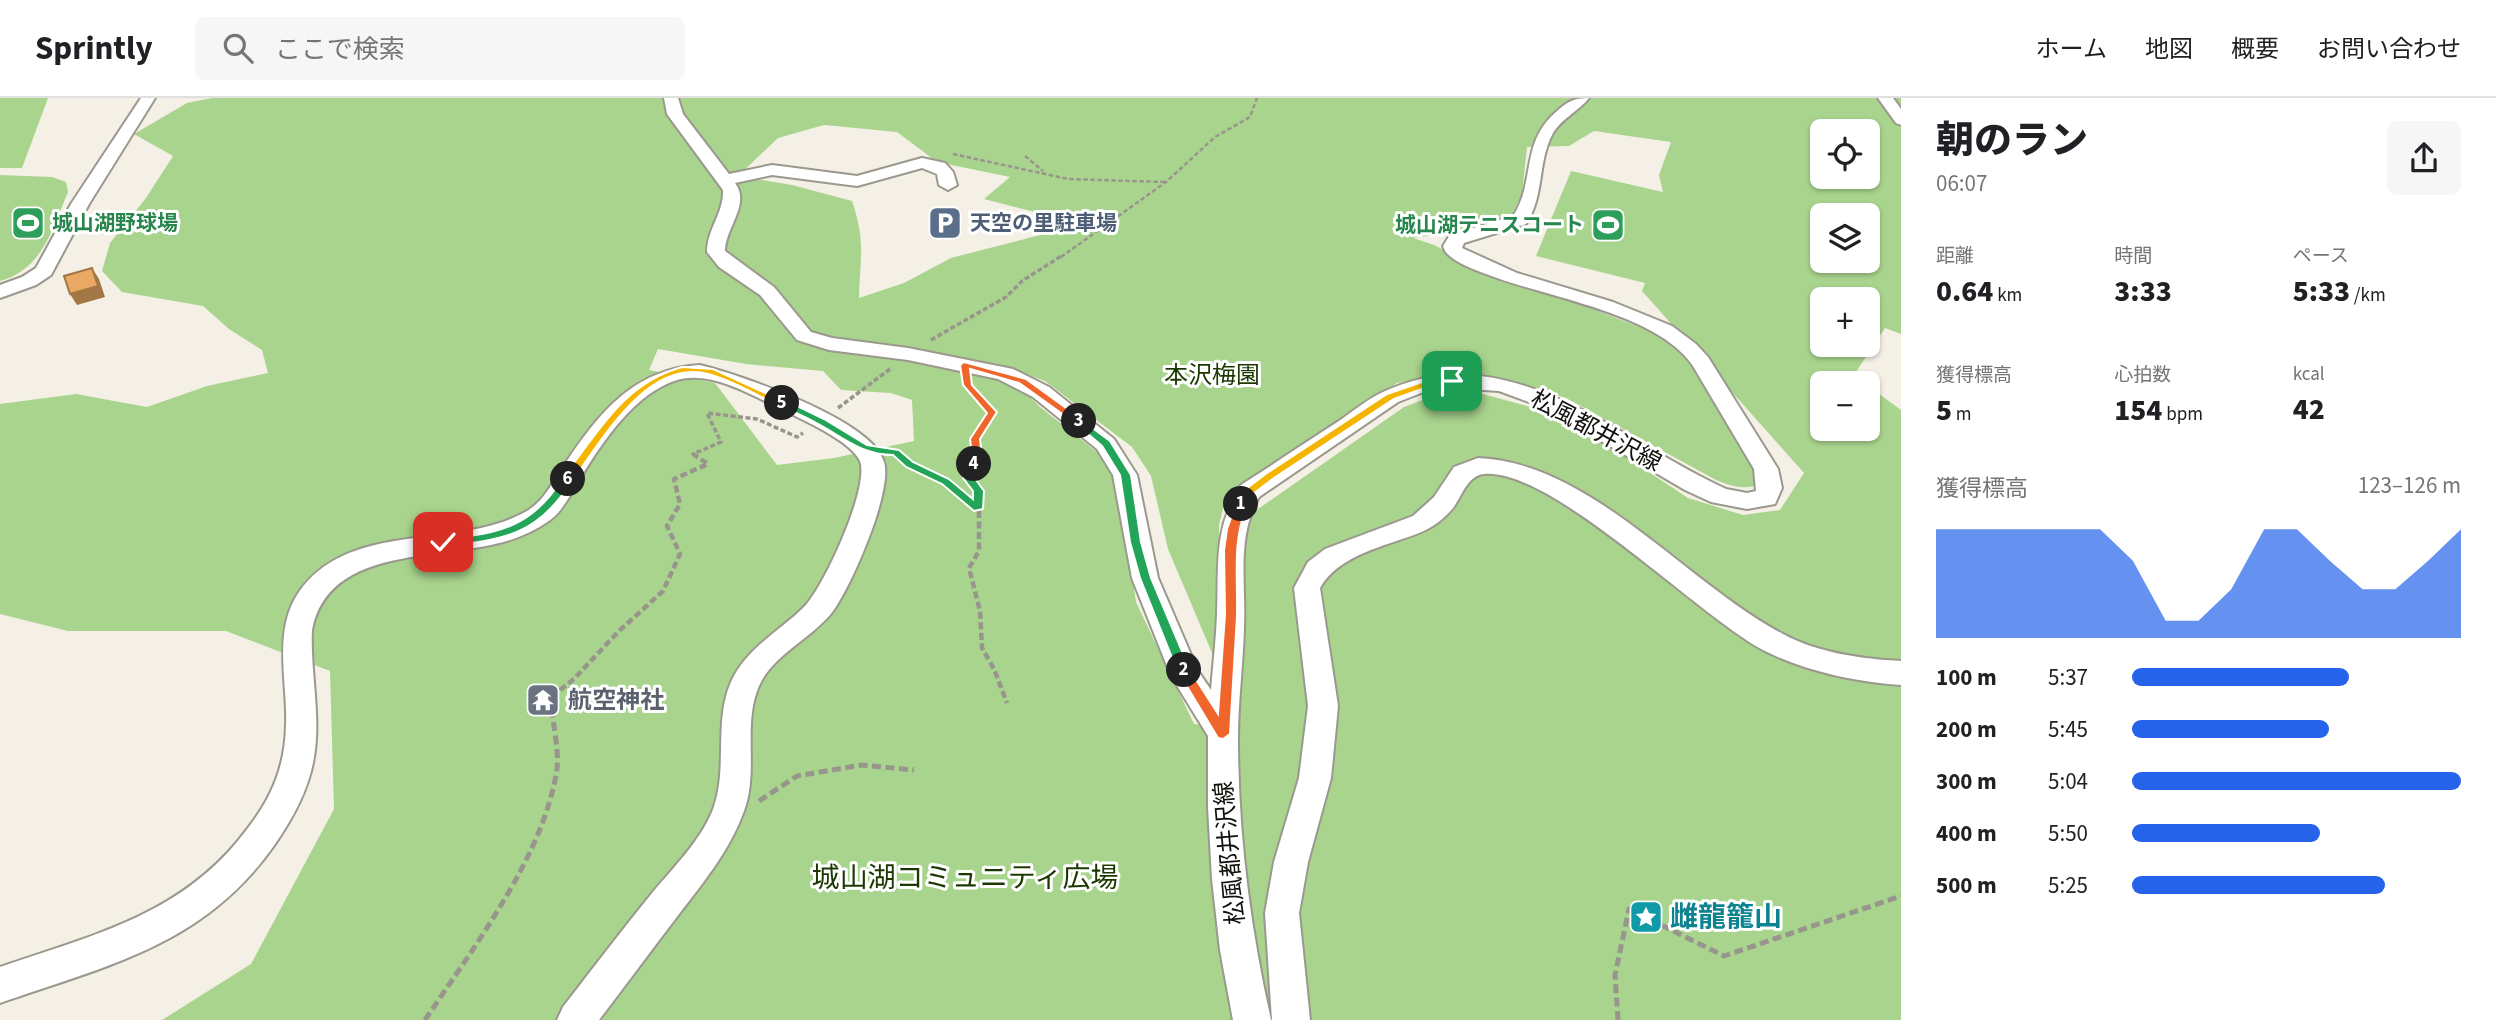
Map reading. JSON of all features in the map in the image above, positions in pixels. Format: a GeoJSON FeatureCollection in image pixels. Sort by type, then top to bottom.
{"type":"FeatureCollection","features":[{"type":"Feature","properties":{"kind":"street"},"geometry":{"type":"LineString","coordinates":[[0,292],[29,281],[44,271],[80,204],[148,98]]}},
{"type":"Feature","properties":{"kind":"street"},"geometry":{"type":"LineString","coordinates":[[671,98],[675,114],[732,190],[732,203],[718,230],[716,252],[726,263],[767,291],[804,336],[829,344],[908,354],[964,365],[1022,381],[1041,392],[1106,444],[1125,475],[1145,578],[1186,676],[1223,734]]}},
{"type":"Feature","properties":{"kind":"street","name":"松風都井沢線"},"geometry":{"type":"LineString","coordinates":[[1252,1020],[1235,919],[1223,813],[1223,734],[1231,614],[1230,550],[1238,509],[1250,491],[1390,397],[1432,382],[1477,381],[1501,385],[1553,403],[1694,484],[1720,496],[1747,502],[1766,498],[1770,488],[1766,469],[1692,349],[1675,336],[1648,323],[1489,268],[1454,251],[1452,246],[1457,239],[1520,220],[1533,199],[1540,147],[1546,132],[1582,98]]}},
{"type":"Feature","properties":{"kind":"street"},"geometry":{"type":"LineString","coordinates":[[1885,98],[1901,120]]}},
{"type":"Feature","properties":{"kind":"street"},"geometry":{"type":"LineString","coordinates":[[725,180],[772,170],[857,181],[910,165],[930,163],[945,172],[948,185]]}},
{"type":"Feature","properties":{"kind":"street"},"geometry":{"type":"LineString","coordinates":[[0,985],[143,934],[183,914],[231,874],[264,833],[289,790],[300,751],[298,631],[302,610],[314,591],[353,562],[382,551],[482,538],[511,530],[540,516],[625,403],[656,379],[682,370],[709,371],[721,376],[820,421],[863,447]]}},
{"type":"Feature","properties":{"kind":"street","name":"松風都井沢線"},"geometry":{"type":"LineString","coordinates":[[1291,1020],[1282,913],[1291,862],[1315,778],[1323,706],[1307,588],[1317,569],[1334,556],[1422,522],[1443,503],[1463,473],[1478,466],[1504,467],[1543,481],[1587,507],[1740,622],[1775,643],[1855,668],[1901,674]]}},
{"type":"Feature","properties":{"kind":"lane"},"geometry":{"type":"LineString","coordinates":[[576,1020],[701,859],[723,826],[734,793],[741,702],[746,683],[766,656],[816,613],[835,585],[870,496],[875,471],[863,447]]}},
{"type":"Feature","properties":{"kind":"path"},"geometry":{"type":"LineString","coordinates":[[908,354],[943,331],[972,319],[995,304],[1022,281],[1078,246],[1130,205],[1166,182],[1209,141],[1250,117],[1257,98]]}},
{"type":"Feature","properties":{"kind":"path"},"geometry":{"type":"LineString","coordinates":[[930,163],[934,158],[952,154],[1068,179],[1166,182]]}},
{"type":"Feature","properties":{"kind":"path"},"geometry":{"type":"LineString","coordinates":[[1025,156],[1048,175]]}},
{"type":"Feature","properties":{"kind":"path"},"geometry":{"type":"LineString","coordinates":[[964,365],[967,385],[992,412],[975,439],[977,456],[968,478],[979,491],[979,551],[969,568],[980,611],[982,648],[994,669],[1007,703]]}},
{"type":"Feature","properties":{"kind":"path"},"geometry":{"type":"LineString","coordinates":[[425,1020],[496,913],[538,834],[556,767],[550,698],[574,679],[618,632],[663,590],[680,554],[667,526],[680,504],[674,479],[708,464],[693,454],[720,442],[707,413],[730,419],[759,419],[779,432],[797,438]]}},
{"type":"Feature","properties":{"kind":"path"},"geometry":{"type":"LineString","coordinates":[[863,447],[878,452],[895,452],[910,464],[946,482],[977,509]]}},
{"type":"Feature","properties":{"kind":"path"},"geometry":{"type":"LineString","coordinates":[[723,826],[797,776],[862,765],[914,771]]}},
{"type":"Feature","properties":{"kind":"path"},"geometry":{"type":"LineString","coordinates":[[1618,1020],[1615,975],[1629,909],[1724,956],[1901,896]]}},
{"type":"Feature","properties":{"kind":"green space","name":"城山湖野球場"},"geometry":{"type":"Polygon","coordinates":[[[0,98],[48,98],[22,168],[0,168],[0,98]]]}},
{"type":"Feature","properties":{"kind":"green space"},"geometry":{"type":"Polygon","coordinates":[[[212,98],[1901,98],[1901,334],[1885,328],[1880,336],[1880,287],[1810,287],[1810,357],[1866,357],[1857,371],[1810,371],[1810,441],[1880,441],[1880,395],[1901,410],[1901,1020],[162,1020],[251,964],[334,809],[330,671],[226,631],[68,631],[0,614],[0,404],[76,394],[147,407],[207,386],[268,373],[262,350],[229,329],[203,306],[122,292],[102,271],[110,243],[146,198],[173,156],[134,134],[187,103],[212,98]],[[824,125],[778,138],[738,176],[792,185],[852,201],[861,239],[859,298],[904,283],[951,258],[1059,230],[1043,214],[984,199],[1010,177],[937,162],[897,132],[824,125]],[[1594,131],[1569,146],[1527,147],[1522,194],[1509,220],[1480,228],[1413,238],[1466,261],[1661,335],[1687,352],[1762,459],[1762,484],[1739,487],[1716,480],[1566,398],[1505,380],[1447,373],[1397,383],[1239,486],[1224,504],[1219,525],[1218,667],[1168,549],[1151,476],[1132,447],[1045,381],[995,363],[1040,407],[1116,467],[1136,602],[1194,724],[1240,730],[1241,521],[1404,407],[1436,395],[1472,391],[1564,416],[1688,498],[1743,515],[1780,510],[1804,473],[1642,291],[1645,283],[1536,256],[1571,171],[1663,192],[1659,175],[1671,142],[1594,131]],[[658,349],[649,370],[715,383],[777,465],[834,458],[914,441],[912,400],[891,393],[841,390],[823,371],[746,364],[658,349]]]}},
{"type":"Feature","properties":{"kind":"green space","name":"城山湖野球場"},"geometry":{"type":"Polygon","coordinates":[[[0,175],[52,177],[66,182],[68,192],[51,233],[36,257],[15,275],[0,281],[0,175]]]}},
{"type":"Feature","properties":{"kind":"building"},"geometry":{"type":"Polygon","coordinates":[[[92,268],[98,286],[70,294],[64,276],[92,268]]]}},
{"type":"Feature","properties":{"kind":"place","name":"城山湖野球場"},"geometry":{"type":"Point","coordinates":[28,223]}},
{"type":"Feature","properties":{"kind":"place","name":"天空の里駐車場"},"geometry":{"type":"Point","coordinates":[945,223]}},
{"type":"Feature","properties":{"kind":"place","name":"城山湖テニスコート"},"geometry":{"type":"Point","coordinates":[1608,225]}},
{"type":"Feature","properties":{"kind":"place","name":"航空神社"},"geometry":{"type":"Point","coordinates":[543,700]}},
{"type":"Feature","properties":{"kind":"place","name":"雌龍籠山"},"geometry":{"type":"Point","coordinates":[1646,917]}},
{"type":"Feature","properties":{"kind":"route"},"geometry":{"type":"LineString","coordinates":[[443,542],[482,538],[511,530],[540,516],[625,403],[656,379],[682,370],[709,371],[792,407],[857,441],[863,447],[878,452],[895,452],[910,464],[946,482],[977,509],[979,491],[968,478],[977,456],[975,439],[992,412],[967,385],[964,365],[1005,374],[1041,392],[1106,444],[1117,460],[1125,475],[1145,578],[1186,676],[1223,734],[1231,614],[1230,550],[1238,509],[1250,491],[1270,476],[1390,397],[1432,382],[1452,381]]}},
{"type":"Feature","properties":{"kind":"park label","name":"本沢梅園"},"geometry":{"type":"Point","coordinates":[1212,375]}},
{"type":"Feature","properties":{"kind":"park label","name":"城山湖コミュニティ広場"},"geometry":{"type":"Point","coordinates":[965,878]}}]}
